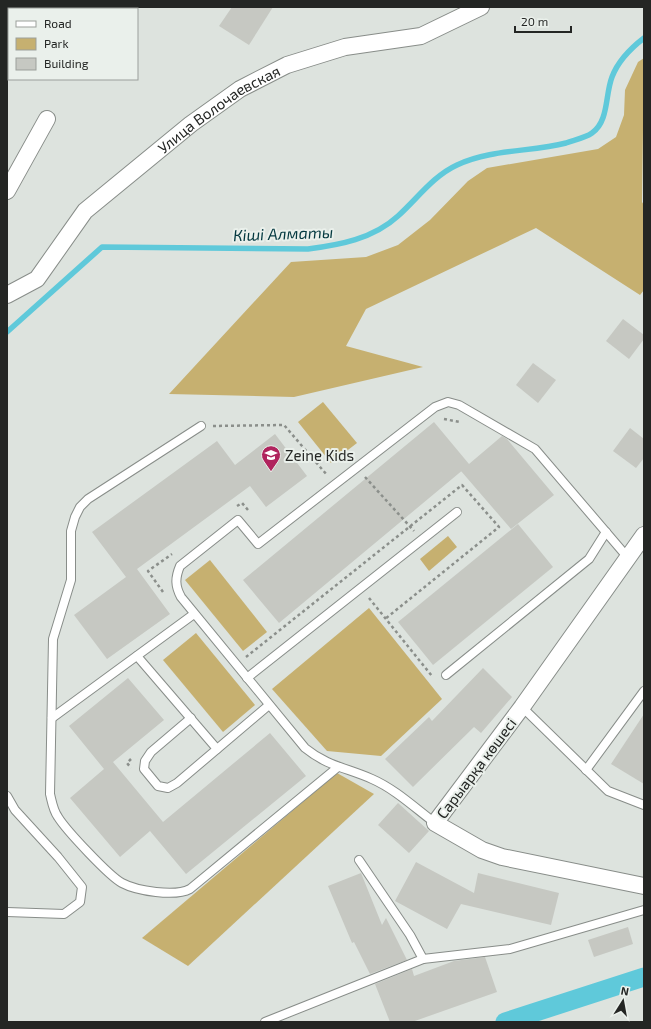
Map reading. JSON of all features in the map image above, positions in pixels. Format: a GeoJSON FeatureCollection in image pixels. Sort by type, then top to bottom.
{"type":"FeatureCollection","features":[{"type":"Feature","properties":{"kind":"street","name":"Улица Волочаевская"},"geometry":{"type":"LineString","coordinates":[[7,295],[37,279],[85,211],[191,124],[240,88],[287,65],[345,47],[421,36],[481,7]]}},
{"type":"Feature","properties":{"kind":"street"},"geometry":{"type":"LineString","coordinates":[[7,191],[47,119]]}},
{"type":"Feature","properties":{"kind":"street","name":"Сарыарқа көшесі"},"geometry":{"type":"LineString","coordinates":[[644,535],[629,559],[522,707],[435,823],[482,850],[502,857],[644,886]]}},
{"type":"Feature","properties":{"kind":"lane"},"geometry":{"type":"LineString","coordinates":[[435,823],[385,786],[373,779],[316,758],[304,748],[181,597],[175,584],[180,566],[238,520],[258,544],[442,403],[454,403],[535,449],[629,559]]}},
{"type":"Feature","properties":{"kind":"lane"},"geometry":{"type":"LineString","coordinates":[[200,426],[88,499],[80,507],[75,517],[71,531],[71,580],[53,639],[50,794],[53,807],[57,816],[111,875],[122,883],[162,892],[179,894],[190,889],[338,767]]}},
{"type":"Feature","properties":{"kind":"lane"},"geometry":{"type":"LineString","coordinates":[[247,678],[457,512]]}},
{"type":"Feature","properties":{"kind":"lane"},"geometry":{"type":"LineString","coordinates":[[446,676],[589,559],[606,532]]}},
{"type":"Feature","properties":{"kind":"lane"},"geometry":{"type":"LineString","coordinates":[[52,718],[194,614]]}},
{"type":"Feature","properties":{"kind":"lane"},"geometry":{"type":"LineString","coordinates":[[137,656],[217,749]]}},
{"type":"Feature","properties":{"kind":"lane"},"geometry":{"type":"LineString","coordinates":[[586,770],[644,691]]}},
{"type":"Feature","properties":{"kind":"lane"},"geometry":{"type":"LineString","coordinates":[[191,718],[146,757],[144,766],[147,775],[158,786],[163,788],[172,786],[269,705]]}},
{"type":"Feature","properties":{"kind":"lane"},"geometry":{"type":"LineString","coordinates":[[522,707],[608,791],[644,805]]}},
{"type":"Feature","properties":{"kind":"lane"},"geometry":{"type":"LineString","coordinates":[[7,796],[15,810],[58,857],[82,887],[80,902],[64,914],[7,912]]}},
{"type":"Feature","properties":{"kind":"lane"},"geometry":{"type":"LineString","coordinates":[[359,860],[410,935],[424,959]]}},
{"type":"Feature","properties":{"kind":"lane"},"geometry":{"type":"LineString","coordinates":[[265,1022],[424,959],[510,949],[644,910]]}},
{"type":"Feature","properties":{"kind":"path"},"geometry":{"type":"LineString","coordinates":[[200,426],[284,425],[336,484]]}},
{"type":"Feature","properties":{"kind":"path"},"geometry":{"type":"LineString","coordinates":[[357,467],[422,540]]}},
{"type":"Feature","properties":{"kind":"path"},"geometry":{"type":"LineString","coordinates":[[361,588],[432,677],[446,676]]}},
{"type":"Feature","properties":{"kind":"green space"},"geometry":{"type":"Polygon","coordinates":[[[644,58],[642,202],[644,205],[644,290],[640,295],[536,228],[366,309],[346,346],[423,367],[294,397],[169,394],[291,262],[366,257],[398,245],[430,220],[468,181],[487,168],[598,149],[616,137],[624,115],[625,90],[638,62],[644,58]]]}},
{"type":"Feature","properties":{"kind":"green space"},"geometry":{"type":"Polygon","coordinates":[[[323,402],[357,443],[331,463],[298,422],[323,402]]]}},
{"type":"Feature","properties":{"kind":"green space"},"geometry":{"type":"Polygon","coordinates":[[[448,536],[457,547],[429,571],[420,559],[448,536]]]}},
{"type":"Feature","properties":{"kind":"green space"},"geometry":{"type":"Polygon","coordinates":[[[210,560],[267,632],[243,651],[185,580],[210,560]]]}},
{"type":"Feature","properties":{"kind":"green space"},"geometry":{"type":"Polygon","coordinates":[[[369,608],[442,699],[381,756],[327,751],[272,689],[369,608]]]}},
{"type":"Feature","properties":{"kind":"green space"},"geometry":{"type":"Polygon","coordinates":[[[196,633],[255,705],[223,732],[163,660],[196,633]]]}},
{"type":"Feature","properties":{"kind":"green space"},"geometry":{"type":"Polygon","coordinates":[[[337,773],[374,794],[188,966],[142,938],[337,773]]]}},
{"type":"Feature","properties":{"kind":"building"},"geometry":{"type":"Polygon","coordinates":[[[232,7],[273,7],[249,45],[219,26],[232,7]]]}},
{"type":"Feature","properties":{"kind":"building"},"geometry":{"type":"Polygon","coordinates":[[[623,319],[644,335],[644,339],[629,359],[606,341],[623,319]]]}},
{"type":"Feature","properties":{"kind":"building"},"geometry":{"type":"Polygon","coordinates":[[[533,363],[556,380],[538,403],[516,385],[533,363]]]}},
{"type":"Feature","properties":{"kind":"building"},"geometry":{"type":"Polygon","coordinates":[[[434,422],[469,464],[502,436],[507,439],[554,495],[511,529],[461,471],[279,623],[243,580],[434,422]]]}},
{"type":"Feature","properties":{"kind":"building"},"geometry":{"type":"Polygon","coordinates":[[[630,428],[644,439],[644,458],[636,468],[613,451],[630,428]]]}},
{"type":"Feature","properties":{"kind":"building"},"geometry":{"type":"Polygon","coordinates":[[[275,434],[307,476],[266,507],[250,486],[137,569],[170,614],[107,659],[74,615],[126,577],[92,532],[217,441],[235,465],[275,434]]]}},
{"type":"Feature","properties":{"kind":"building"},"geometry":{"type":"Polygon","coordinates":[[[518,524],[553,567],[433,665],[398,622],[518,524]]]}},
{"type":"Feature","properties":{"kind":"building"},"geometry":{"type":"Polygon","coordinates":[[[483,668],[512,697],[481,733],[474,727],[413,787],[385,759],[429,717],[432,721],[483,668]]]}},
{"type":"Feature","properties":{"kind":"building"},"geometry":{"type":"Polygon","coordinates":[[[128,678],[164,720],[113,762],[163,822],[270,733],[306,776],[186,874],[150,831],[120,857],[70,798],[104,769],[69,726],[128,678]]]}},
{"type":"Feature","properties":{"kind":"building"},"geometry":{"type":"Polygon","coordinates":[[[644,714],[644,784],[611,764],[644,714]]]}},
{"type":"Feature","properties":{"kind":"building"},"geometry":{"type":"Polygon","coordinates":[[[398,803],[429,831],[409,853],[378,825],[398,803]]]}},
{"type":"Feature","properties":{"kind":"building"},"geometry":{"type":"Polygon","coordinates":[[[416,862],[474,893],[478,873],[559,893],[551,925],[461,904],[447,929],[395,901],[416,862]]]}},
{"type":"Feature","properties":{"kind":"building"},"geometry":{"type":"Polygon","coordinates":[[[361,873],[382,925],[386,918],[407,960],[370,974],[354,942],[352,943],[328,886],[361,873]]]}},
{"type":"Feature","properties":{"kind":"building"},"geometry":{"type":"Polygon","coordinates":[[[628,927],[633,944],[594,957],[588,940],[628,927]]]}},
{"type":"Feature","properties":{"kind":"building"},"geometry":{"type":"Polygon","coordinates":[[[485,957],[497,992],[412,1022],[390,1022],[375,984],[412,969],[414,976],[454,961],[485,957]]]}},
{"type":"Feature","properties":{"kind":"waterway","name":"Кіші Алматы"},"geometry":{"type":"LineString","coordinates":[[7,332],[102,247],[308,249],[344,243],[367,235],[388,224],[440,175],[457,165],[483,156],[553,146],[586,136],[592,133],[601,122],[606,107],[612,77],[621,60],[644,38]]}},
{"type":"Feature","properties":{"kind":"waterway"},"geometry":{"type":"LineString","coordinates":[[505,1022],[644,977]]}},
{"type":"Feature","properties":{"kind":"place","name":"Zeine Kids"},"geometry":{"type":"Point","coordinates":[271,472]}}]}
